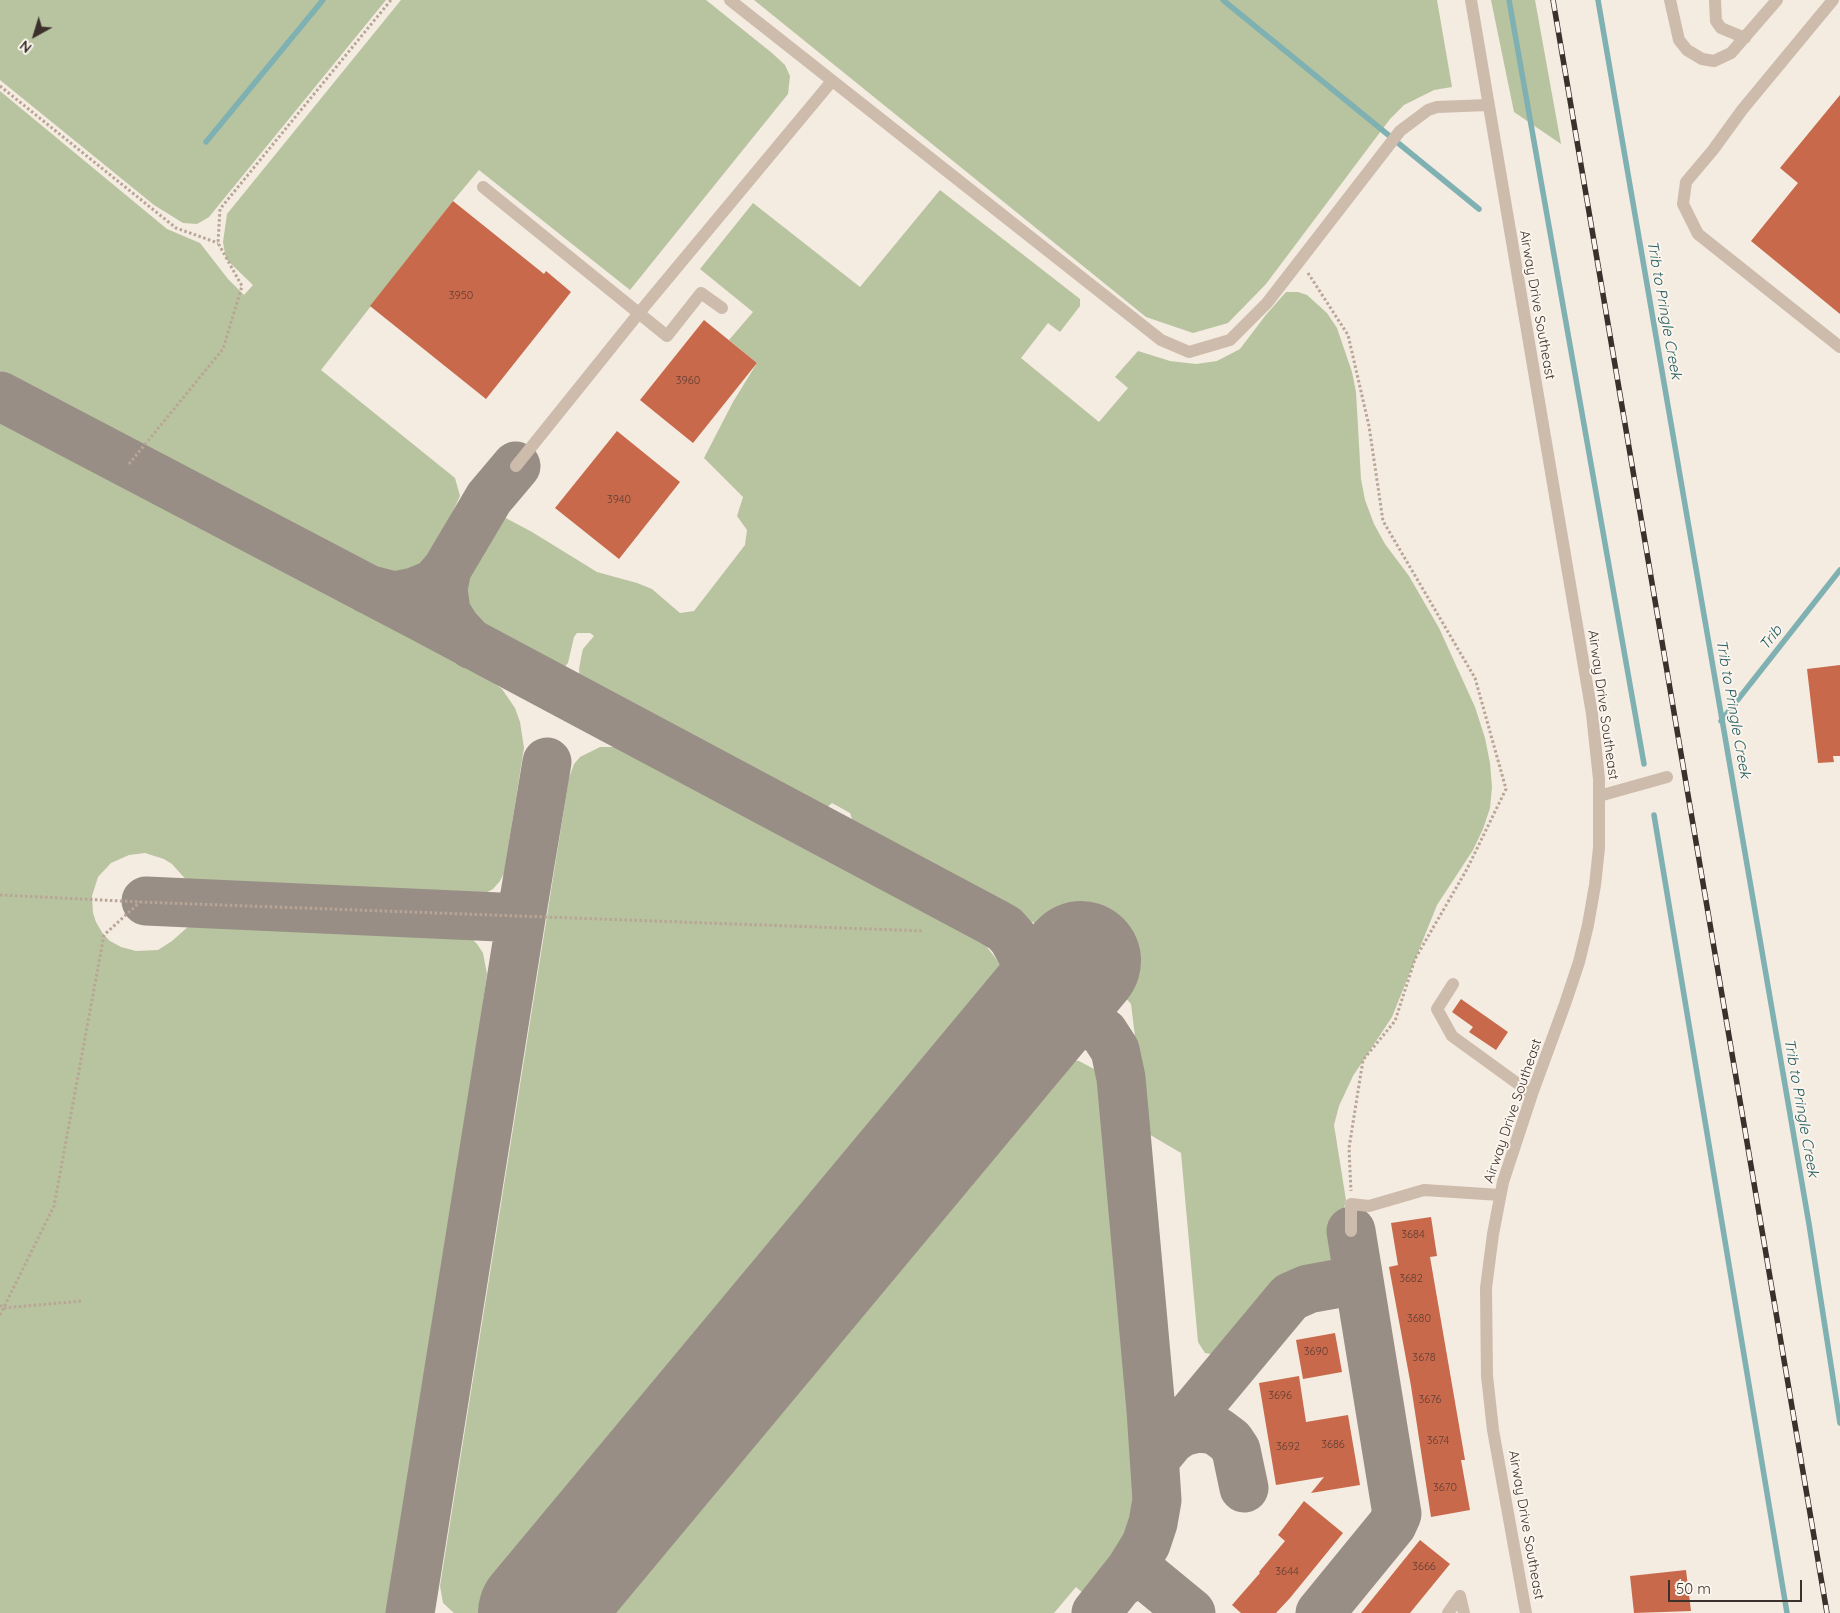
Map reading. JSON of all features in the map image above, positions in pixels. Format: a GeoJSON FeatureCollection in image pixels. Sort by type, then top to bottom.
{"type":"FeatureCollection","features":[{"type":"Feature","properties":{"kind":"street"},"geometry":{"type":"LineString","coordinates":[[730,0],[1160,340],[1189,352],[1230,340],[1267,304],[1400,131],[1428,110],[1437,107],[1488,105]]}},
{"type":"Feature","properties":{"kind":"street","name":"Airway Drive Southeast"},"geometry":{"type":"LineString","coordinates":[[1470,0],[1590,704],[1599,779],[1599,848],[1588,925],[1566,1004],[1532,1094],[1500,1195],[1486,1288],[1487,1376],[1493,1430],[1526,1613]]}},
{"type":"Feature","properties":{"kind":"street"},"geometry":{"type":"LineString","coordinates":[[1670,0],[1679,40],[1687,50],[1702,59],[1714,61],[1724,58],[1731,53],[1777,0]]}},
{"type":"Feature","properties":{"kind":"street"},"geometry":{"type":"LineString","coordinates":[[1715,0],[1716,21],[1721,28],[1745,38]]}},
{"type":"Feature","properties":{"kind":"street"},"geometry":{"type":"LineString","coordinates":[[1834,0],[1742,110],[1713,150],[1686,182],[1683,204],[1698,234],[1840,346]]}},
{"type":"Feature","properties":{"kind":"street"},"geometry":{"type":"LineString","coordinates":[[516,466],[832,81]]}},
{"type":"Feature","properties":{"kind":"street"},"geometry":{"type":"LineString","coordinates":[[483,187],[667,336],[701,293],[722,308]]}},
{"type":"Feature","properties":{"kind":"street"},"geometry":{"type":"LineString","coordinates":[[1599,796],[1667,777]]}},
{"type":"Feature","properties":{"kind":"street"},"geometry":{"type":"LineString","coordinates":[[1453,984],[1437,1009],[1452,1036],[1532,1094]]}},
{"type":"Feature","properties":{"kind":"street"},"geometry":{"type":"LineString","coordinates":[[1351,1231],[1352,1204],[1369,1206],[1424,1190],[1500,1195]]}},
{"type":"Feature","properties":{"kind":"street"},"geometry":{"type":"LineString","coordinates":[[1448,1613],[1460,1596],[1464,1613]]}},
{"type":"Feature","properties":{"kind":"path"},"geometry":{"type":"LineString","coordinates":[[129,464],[223,349],[242,286],[218,243],[220,209],[391,0]]}},
{"type":"Feature","properties":{"kind":"path"},"geometry":{"type":"LineString","coordinates":[[0,86],[176,228],[218,243]]}},
{"type":"Feature","properties":{"kind":"path"},"geometry":{"type":"LineString","coordinates":[[1300,260],[1348,334],[1369,426],[1383,521],[1476,678],[1506,789],[1467,869],[1415,959],[1395,1021],[1363,1060],[1350,1148],[1352,1204]]}},
{"type":"Feature","properties":{"kind":"path"},"geometry":{"type":"LineString","coordinates":[[0,895],[140,902],[924,931]]}},
{"type":"Feature","properties":{"kind":"path"},"geometry":{"type":"LineString","coordinates":[[0,1315],[1,1306],[54,1206],[104,936],[140,902]]}},
{"type":"Feature","properties":{"kind":"path"},"geometry":{"type":"LineString","coordinates":[[1,1306],[82,1301]]}},
{"type":"Feature","properties":{"kind":"green space"},"geometry":{"type":"Polygon","coordinates":[[[0,0],[386,0],[209,217],[197,224],[183,223],[154,205],[0,80],[0,0]]]}},
{"type":"Feature","properties":{"kind":"green space"},"geometry":{"type":"Polygon","coordinates":[[[401,0],[706,0],[772,53],[785,65],[790,76],[788,94],[630,290],[479,170],[453,201],[321,370],[455,478],[460,496],[432,555],[423,566],[412,573],[388,576],[372,570],[0,371],[0,91],[167,229],[200,243],[228,279],[244,295],[253,285],[226,259],[223,242],[227,214],[401,0]]]}},
{"type":"Feature","properties":{"kind":"green space"},"geometry":{"type":"Polygon","coordinates":[[[754,0],[1437,0],[1452,87],[1434,90],[1404,105],[1390,119],[1266,284],[1228,323],[1193,333],[1146,317],[754,0]]]}},
{"type":"Feature","properties":{"kind":"green space"},"geometry":{"type":"Polygon","coordinates":[[[1491,0],[1535,0],[1561,144],[1514,112],[1491,0]]]}},
{"type":"Feature","properties":{"kind":"green space"},"geometry":{"type":"Polygon","coordinates":[[[940,190],[1080,299],[1080,306],[1060,332],[1048,323],[1021,358],[1099,422],[1128,388],[1115,377],[1138,351],[1170,361],[1196,364],[1217,361],[1240,349],[1286,292],[1298,292],[1307,295],[1327,313],[1337,328],[1352,372],[1356,392],[1361,479],[1365,500],[1374,524],[1385,544],[1409,576],[1439,628],[1475,707],[1485,738],[1492,787],[1490,808],[1483,829],[1473,850],[1437,905],[1392,1017],[1353,1076],[1339,1106],[1334,1125],[1346,1200],[1339,1227],[1342,1256],[1339,1268],[1332,1276],[1313,1277],[1285,1289],[1229,1354],[1223,1356],[1205,1353],[1198,1342],[1181,1153],[1147,1133],[1131,1004],[1123,995],[1034,923],[854,825],[850,813],[832,803],[824,810],[580,680],[579,669],[583,649],[594,636],[590,633],[577,633],[574,637],[568,663],[562,670],[479,626],[465,606],[463,597],[467,575],[487,538],[502,516],[597,572],[652,589],[680,613],[694,611],[745,545],[747,530],[737,516],[743,497],[704,458],[733,402],[757,363],[729,340],[753,312],[700,269],[753,203],[860,287],[940,190]]]}},
{"type":"Feature","properties":{"kind":"green space"},"geometry":{"type":"Polygon","coordinates":[[[0,418],[482,674],[502,689],[515,708],[520,722],[524,748],[504,873],[493,889],[473,900],[204,890],[189,883],[172,864],[164,859],[145,853],[129,855],[111,863],[98,877],[92,896],[93,913],[103,934],[110,941],[121,947],[136,951],[158,950],[172,941],[190,925],[203,920],[448,929],[469,936],[483,953],[487,974],[479,1031],[387,1613],[0,1613],[0,418]]]}},
{"type":"Feature","properties":{"kind":"green space"},"geometry":{"type":"Polygon","coordinates":[[[600,747],[620,747],[966,932],[987,947],[1000,964],[1001,983],[991,1003],[487,1609],[482,1613],[454,1613],[443,1603],[440,1586],[569,778],[574,764],[580,757],[600,747]]]}},
{"type":"Feature","properties":{"kind":"green space"},"geometry":{"type":"Polygon","coordinates":[[[1064,1059],[1079,1061],[1094,1069],[1098,1074],[1136,1505],[1132,1525],[1115,1556],[1084,1594],[1076,1587],[1054,1613],[591,1613],[1043,1070],[1055,1061],[1064,1059]]]}},
{"type":"Feature","properties":{"kind":"building"},"geometry":{"type":"Polygon","coordinates":[[[1840,95],[1840,314],[1751,241],[1798,183],[1780,168],[1840,95]]]}},
{"type":"Feature","properties":{"kind":"building"},"geometry":{"type":"Polygon","coordinates":[[[453,201],[544,274],[546,271],[571,292],[486,399],[370,306],[453,201]]]}},
{"type":"Feature","properties":{"kind":"building"},"geometry":{"type":"Polygon","coordinates":[[[704,320],[757,363],[693,443],[640,400],[704,320]]]}},
{"type":"Feature","properties":{"kind":"building"},"geometry":{"type":"Polygon","coordinates":[[[617,431],[680,482],[619,559],[555,508],[617,431]]]}},
{"type":"Feature","properties":{"kind":"building"},"geometry":{"type":"Polygon","coordinates":[[[1840,665],[1840,756],[1833,756],[1834,762],[1818,763],[1807,669],[1840,665]]]}},
{"type":"Feature","properties":{"kind":"building"},"geometry":{"type":"Polygon","coordinates":[[[1461,999],[1508,1032],[1496,1050],[1469,1032],[1473,1027],[1452,1012],[1461,999]]]}},
{"type":"Feature","properties":{"kind":"building"},"geometry":{"type":"Polygon","coordinates":[[[1431,1217],[1437,1256],[1430,1257],[1465,1460],[1461,1460],[1470,1510],[1431,1517],[1411,1386],[1389,1267],[1398,1265],[1391,1223],[1431,1217]]]}},
{"type":"Feature","properties":{"kind":"building"},"geometry":{"type":"Polygon","coordinates":[[[1335,1333],[1342,1372],[1303,1379],[1296,1340],[1335,1333]]]}},
{"type":"Feature","properties":{"kind":"building"},"geometry":{"type":"Polygon","coordinates":[[[1299,1376],[1306,1422],[1348,1415],[1360,1485],[1311,1493],[1324,1477],[1276,1485],[1259,1383],[1299,1376]]]}},
{"type":"Feature","properties":{"kind":"building"},"geometry":{"type":"Polygon","coordinates":[[[1304,1501],[1343,1533],[1276,1613],[1241,1613],[1232,1605],[1285,1541],[1278,1535],[1304,1501]]]}},
{"type":"Feature","properties":{"kind":"building"},"geometry":{"type":"Polygon","coordinates":[[[1420,1540],[1450,1564],[1410,1613],[1361,1613],[1420,1540]]]}},
{"type":"Feature","properties":{"kind":"building"},"geometry":{"type":"Polygon","coordinates":[[[1686,1570],[1691,1611],[1634,1613],[1630,1576],[1686,1570]]]}},
{"type":"Feature","properties":{"kind":"waterway"},"geometry":{"type":"LineString","coordinates":[[206,142],[323,0]]}},
{"type":"Feature","properties":{"kind":"waterway"},"geometry":{"type":"LineString","coordinates":[[1223,0],[1479,209]]}},
{"type":"Feature","properties":{"kind":"waterway","name":"Trib to Pringle Creek"},"geometry":{"type":"LineString","coordinates":[[1509,0],[1644,764]]}},
{"type":"Feature","properties":{"kind":"waterway","name":"Trib to Pringle Creek"},"geometry":{"type":"LineString","coordinates":[[1598,0],[1809,1224],[1840,1423]]}},
{"type":"Feature","properties":{"kind":"waterway","name":"Trib"},"geometry":{"type":"LineString","coordinates":[[1721,721],[1840,570]]}},
{"type":"Feature","properties":{"kind":"waterway","name":"Trib to Pringle Creek"},"geometry":{"type":"LineString","coordinates":[[1654,815],[1787,1613]]}},
{"type":"Feature","properties":{"kind":"taxiway"},"geometry":{"type":"LineString","coordinates":[[0,396],[427,620],[993,922],[1005,929],[1013,938],[1023,956],[1026,967],[1029,1001],[1027,1025],[1071,1017],[1083,1019],[1104,1033],[1115,1050],[1121,1078],[1151,1410],[1157,1500],[1153,1523],[1146,1544],[1130,1570],[1096,1613]]}},
{"type":"Feature","properties":{"kind":"taxiway"},"geometry":{"type":"LineString","coordinates":[[447,569],[489,498],[516,466]]}},
{"type":"Feature","properties":{"kind":"taxiway"},"geometry":{"type":"LineString","coordinates":[[367,589],[394,596],[414,592],[434,584],[447,569],[443,589],[446,612],[456,628],[472,645]]}},
{"type":"Feature","properties":{"kind":"taxiway"},"geometry":{"type":"LineString","coordinates":[[410,1613],[547,762]]}},
{"type":"Feature","properties":{"kind":"taxiway"},"geometry":{"type":"LineString","coordinates":[[146,901],[521,918]]}},
{"type":"Feature","properties":{"kind":"taxiway"},"geometry":{"type":"LineString","coordinates":[[1320,1613],[1392,1525],[1397,1514],[1351,1231]]}},
{"type":"Feature","properties":{"kind":"taxiway"},"geometry":{"type":"LineString","coordinates":[[1155,1463],[1159,1454],[1290,1297],[1308,1289],[1341,1283],[1352,1286],[1361,1295]]}},
{"type":"Feature","properties":{"kind":"taxiway"},"geometry":{"type":"LineString","coordinates":[[1170,1440],[1182,1432],[1198,1428],[1218,1432],[1230,1441],[1236,1450],[1244,1488]]}},
{"type":"Feature","properties":{"kind":"taxiway"},"geometry":{"type":"LineString","coordinates":[[1122,1582],[1133,1575],[1146,1576],[1191,1613]]}},
{"type":"Feature","properties":{"kind":"runway"},"geometry":{"type":"LineString","coordinates":[[538,1613],[1081,961]]}},
{"type":"Feature","properties":{"kind":"railway"},"geometry":{"type":"LineString","coordinates":[[1553,0],[1827,1613]]}}]}
